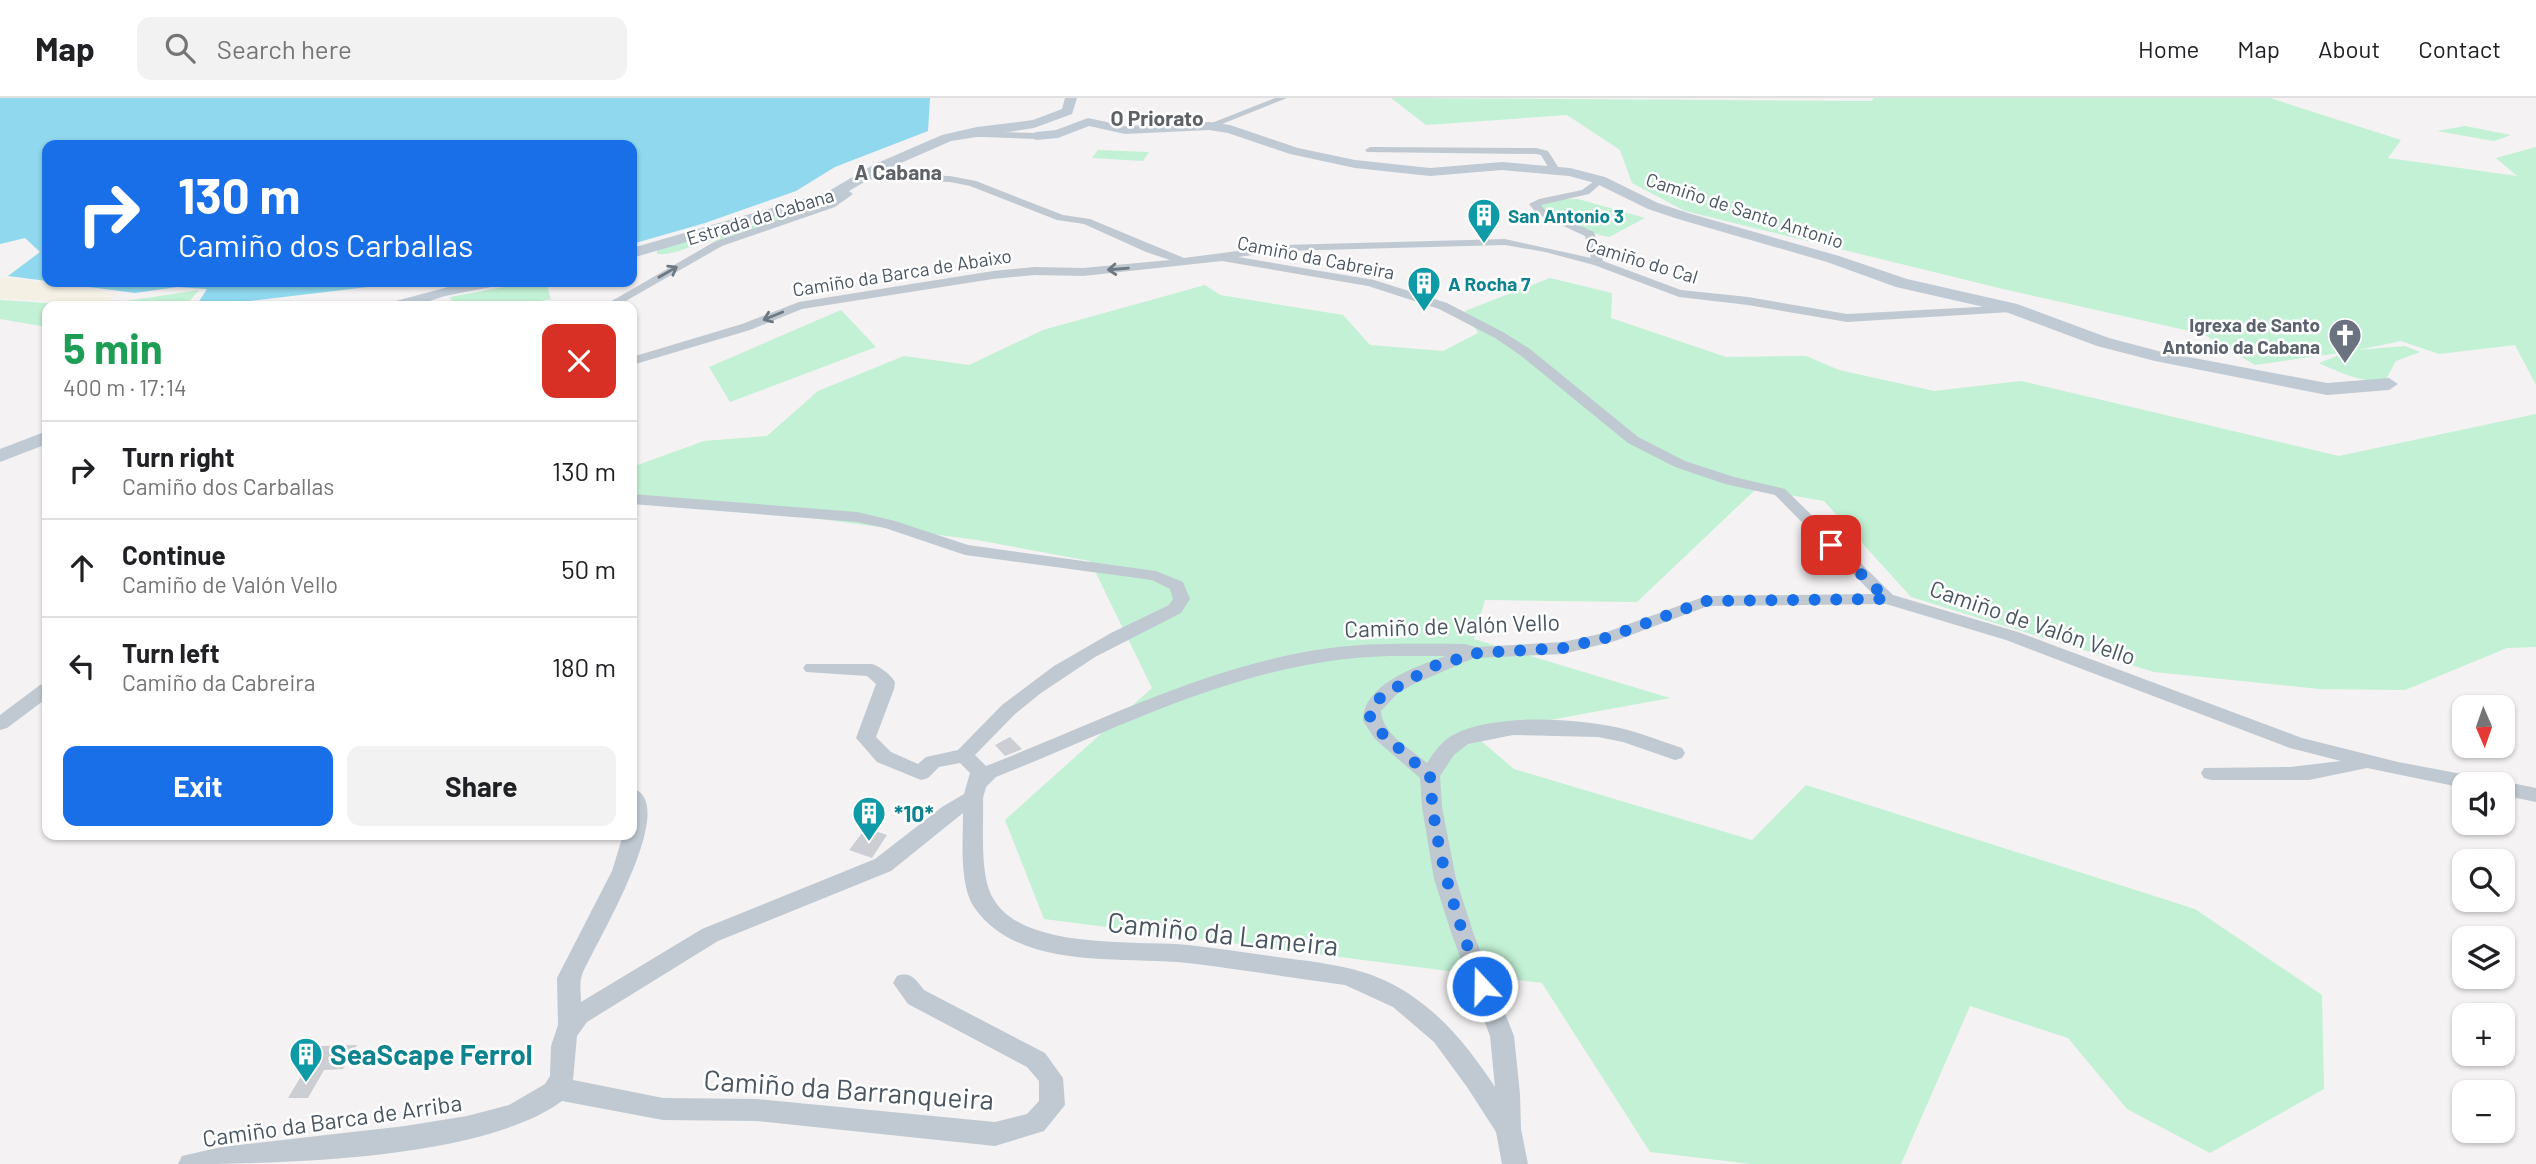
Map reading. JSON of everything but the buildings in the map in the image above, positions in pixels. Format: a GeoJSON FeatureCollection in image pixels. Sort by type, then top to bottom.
{"type":"FeatureCollection","features":[{"type":"Feature","properties":{"kind":"street","name":"Estrada da Cabana"},"geometry":{"type":"LineString","coordinates":[[637,252],[794,208],[842,191],[888,163],[960,134],[1043,122],[1065,113],[1070,107],[1071,98]]}},
{"type":"Feature","properties":{"kind":"street"},"geometry":{"type":"LineString","coordinates":[[1209,126],[1283,98]]}},
{"type":"Feature","properties":{"kind":"street","name":"Camiño de Santo Antonio"},"geometry":{"type":"LineString","coordinates":[[960,134],[1058,134],[1088,122],[1125,130],[1209,126],[1230,129],[1295,151],[1354,164],[1430,172],[1502,166],[1555,170],[1600,180],[1653,206],[1683,216],[1833,259],[1902,283],[2011,308],[2073,332],[2138,351],[2285,382],[2349,389],[2389,384]]}},
{"type":"Feature","properties":{"kind":"street"},"geometry":{"type":"LineString","coordinates":[[1023,126],[1036,136]]}},
{"type":"Feature","properties":{"kind":"street"},"geometry":{"type":"LineString","coordinates":[[1370,150],[1536,151],[1545,153],[1547,161],[1555,170]]}},
{"type":"Feature","properties":{"kind":"street","name":"Camiño da Cabreira"},"geometry":{"type":"LineString","coordinates":[[865,177],[950,179],[972,183],[1061,218],[1086,221],[1150,250],[1186,261],[1222,258],[1370,284],[1443,306],[1525,352],[1633,440],[1680,464],[1730,481],[1780,492],[1887,599]]}},
{"type":"Feature","properties":{"kind":"street"},"geometry":{"type":"LineString","coordinates":[[1598,263],[1590,234],[1541,212],[1534,204],[1546,199],[1578,196],[1594,188],[1600,180]]}},
{"type":"Feature","properties":{"kind":"street"},"geometry":{"type":"LineString","coordinates":[[618,301],[718,244],[831,205],[848,194],[842,191]]}},
{"type":"Feature","properties":{"kind":"street","name":"Camiño do Cal"},"geometry":{"type":"LineString","coordinates":[[1222,258],[1283,248],[1487,241],[1534,246],[1598,263],[1679,293],[1748,301],[1847,318],[2011,308]]}},
{"type":"Feature","properties":{"kind":"street","name":"Camiño da Barca de Abaixo"},"geometry":{"type":"LineString","coordinates":[[637,360],[746,327],[799,306],[993,275],[1035,271],[1083,272],[1186,261]]}},
{"type":"Feature","properties":{"kind":"street"},"geometry":{"type":"LineString","coordinates":[[413,301],[466,287]]}},
{"type":"Feature","properties":{"kind":"street"},"geometry":{"type":"LineString","coordinates":[[0,456],[42,439]]}},
{"type":"Feature","properties":{"kind":"street"},"geometry":{"type":"LineString","coordinates":[[637,499],[857,517],[889,524],[965,550],[1139,573],[1171,581],[1177,586],[1182,599],[1175,609],[1080,659],[984,731],[964,755],[933,762],[921,772],[884,757],[866,738],[870,718],[884,695],[886,682],[872,670],[812,668]]}},
{"type":"Feature","properties":{"kind":"street","name":"Camiño de Valón Vello"},"geometry":{"type":"LineString","coordinates":[[976,790],[989,772],[1204,683],[1312,656],[1362,649],[1464,650],[1478,653],[1563,648],[1609,637],[1706,601],[1887,599],[2012,636],[2297,743],[2452,779]]}},
{"type":"Feature","properties":{"kind":"street"},"geometry":{"type":"LineString","coordinates":[[1430,776],[1376,728],[1370,717],[1373,705],[1383,695],[1415,675],[1445,662],[1478,653]]}},
{"type":"Feature","properties":{"kind":"street"},"geometry":{"type":"LineString","coordinates":[[0,724],[42,693]]}},
{"type":"Feature","properties":{"kind":"street"},"geometry":{"type":"LineString","coordinates":[[1515,1164],[1508,1129],[1508,1094],[1502,1036],[1463,935],[1445,879],[1432,807],[1430,776],[1440,756],[1462,739],[1496,731],[1592,729],[1616,733],[1675,753]]}},
{"type":"Feature","properties":{"kind":"street"},"geometry":{"type":"LineString","coordinates":[[569,1023],[710,935],[883,865],[907,849],[976,790],[981,772],[964,755]]}},
{"type":"Feature","properties":{"kind":"street"},"geometry":{"type":"LineString","coordinates":[[2211,773],[2297,775],[2339,771],[2367,761]]}},
{"type":"Feature","properties":{"kind":"street","name":"Camiño da Lameira"},"geometry":{"type":"LineString","coordinates":[[976,790],[974,866],[982,901],[999,920],[1028,937],[1059,947],[1186,954],[1346,976],[1369,982],[1408,1003],[1437,1028],[1457,1050],[1508,1129]]}},
{"type":"Feature","properties":{"kind":"street"},"geometry":{"type":"LineString","coordinates":[[2515,790],[2536,794]]}},
{"type":"Feature","properties":{"kind":"street"},"geometry":{"type":"LineString","coordinates":[[558,1089],[562,1077],[563,1034],[569,1023],[569,978],[623,871],[633,840]]}},
{"type":"Feature","properties":{"kind":"street","name":"Camiño da Barranqueira"},"geometry":{"type":"LineString","coordinates":[[558,1089],[628,1100],[663,1109],[757,1110],[970,1133],[995,1134],[1035,1124],[1052,1105],[1051,1078],[1036,1060],[916,997],[905,983]]}},
{"type":"Feature","properties":{"kind":"street","name":"Camiño da Barca de Arriba"},"geometry":{"type":"LineString","coordinates":[[191,1164],[399,1139],[469,1127],[515,1115],[558,1089]]}},
{"type":"Feature","properties":{"kind":"green space"},"geometry":{"type":"Polygon","coordinates":[[[1391,98],[1871,101],[1874,98],[2270,98],[2401,140],[2388,158],[2517,176],[2496,158],[2536,147],[2536,385],[2515,345],[2439,354],[2401,341],[2358,350],[2405,346],[2420,352],[2396,361],[2385,381],[2359,379],[2319,363],[2347,352],[2255,365],[2203,334],[1999,288],[1685,211],[1632,183],[1620,150],[1567,115],[1426,125],[1391,98]]]}},
{"type":"Feature","properties":{"kind":"green space"},"geometry":{"type":"Polygon","coordinates":[[[2465,126],[2511,135],[2494,141],[2437,131],[2465,126]]]}},
{"type":"Feature","properties":{"kind":"green space"},"geometry":{"type":"Polygon","coordinates":[[[1098,150],[1149,152],[1143,161],[1092,158],[1098,150]]]}},
{"type":"Feature","properties":{"kind":"green space"},"geometry":{"type":"Polygon","coordinates":[[[838,196],[836,201],[717,241],[703,242],[674,253],[657,254],[657,249],[838,196]]]}},
{"type":"Feature","properties":{"kind":"green space"},"geometry":{"type":"Polygon","coordinates":[[[1558,199],[1578,199],[1645,218],[1609,237],[1562,222],[1540,205],[1558,199]]]}},
{"type":"Feature","properties":{"kind":"green space"},"geometry":{"type":"Polygon","coordinates":[[[1550,278],[1612,293],[1611,318],[1726,357],[1806,356],[1839,370],[1934,391],[2021,381],[2339,456],[2536,414],[2536,647],[2507,648],[2405,690],[2319,689],[2154,672],[1911,597],[1824,501],[1756,489],[1637,602],[1485,600],[1474,639],[1670,698],[1473,734],[1514,769],[1752,840],[1806,785],[2195,909],[2322,995],[2324,1089],[2210,1153],[2127,1109],[2068,1038],[1970,1006],[1901,1164],[1751,1164],[1650,1152],[1542,983],[1044,919],[1005,820],[1152,688],[1090,561],[977,540],[637,495],[637,465],[704,441],[767,436],[818,391],[904,356],[969,365],[1043,330],[1205,285],[1220,295],[1343,315],[1370,345],[1443,351],[1478,333],[1465,311],[1550,278]]]}},
{"type":"Feature","properties":{"kind":"green space"},"geometry":{"type":"Polygon","coordinates":[[[504,287],[547,287],[551,299],[452,301],[450,297],[504,287]]]}},
{"type":"Feature","properties":{"kind":"green space"},"geometry":{"type":"Polygon","coordinates":[[[199,290],[189,301],[127,301],[199,290]]]}},
{"type":"Feature","properties":{"kind":"green space"},"geometry":{"type":"Polygon","coordinates":[[[0,300],[42,303],[42,326],[0,319],[0,300]]]}},
{"type":"Feature","properties":{"kind":"green space"},"geometry":{"type":"Polygon","coordinates":[[[841,310],[876,347],[730,402],[709,367],[841,310]]]}},
{"type":"Feature","properties":{"kind":"sand"},"geometry":{"type":"Polygon","coordinates":[[[0,278],[42,283],[42,287],[70,287],[123,295],[114,296],[109,301],[0,298],[0,278]]]}},
{"type":"Feature","properties":{"kind":"water"},"geometry":{"type":"Polygon","coordinates":[[[0,98],[930,98],[928,131],[835,167],[796,191],[705,223],[637,243],[637,140],[42,140],[42,280],[8,276],[40,252],[25,238],[0,244],[0,98]]]}},
{"type":"Feature","properties":{"kind":"water"},"geometry":{"type":"Polygon","coordinates":[[[89,287],[177,287],[135,293],[89,287]]]}},
{"type":"Feature","properties":{"kind":"water"},"geometry":{"type":"Polygon","coordinates":[[[177,287],[368,287],[250,301],[199,301],[207,289],[177,287]]]}},
{"type":"Feature","properties":{"kind":"place","name":"San Antonio 3"},"geometry":{"type":"Point","coordinates":[1484,245]}},
{"type":"Feature","properties":{"kind":"place","name":"A Rocha 7"},"geometry":{"type":"Point","coordinates":[1424,313]}},
{"type":"Feature","properties":{"kind":"place","name":"Igrexa de Santo Antonio da Cabana"},"geometry":{"type":"Point","coordinates":[2345,365]}},
{"type":"Feature","properties":{"kind":"place","name":"*10*"},"geometry":{"type":"Point","coordinates":[869,843]}},
{"type":"Feature","properties":{"kind":"place","name":"SeaScape Ferrol"},"geometry":{"type":"Point","coordinates":[306,1084]}},
{"type":"Feature","properties":{"kind":"district","name":"O Priorato"},"geometry":{"type":"Point","coordinates":[1157,117]}},
{"type":"Feature","properties":{"kind":"district","name":"A Cabana"},"geometry":{"type":"Point","coordinates":[898,171]}},
{"type":"Feature","properties":{"kind":"route"},"geometry":{"type":"LineString","coordinates":[[1482,986],[1445,879],[1432,807],[1430,776],[1376,728],[1370,717],[1373,705],[1383,695],[1415,675],[1456,658],[1478,653],[1563,648],[1630,632],[1706,601],[1887,599],[1831,545]]}}]}
